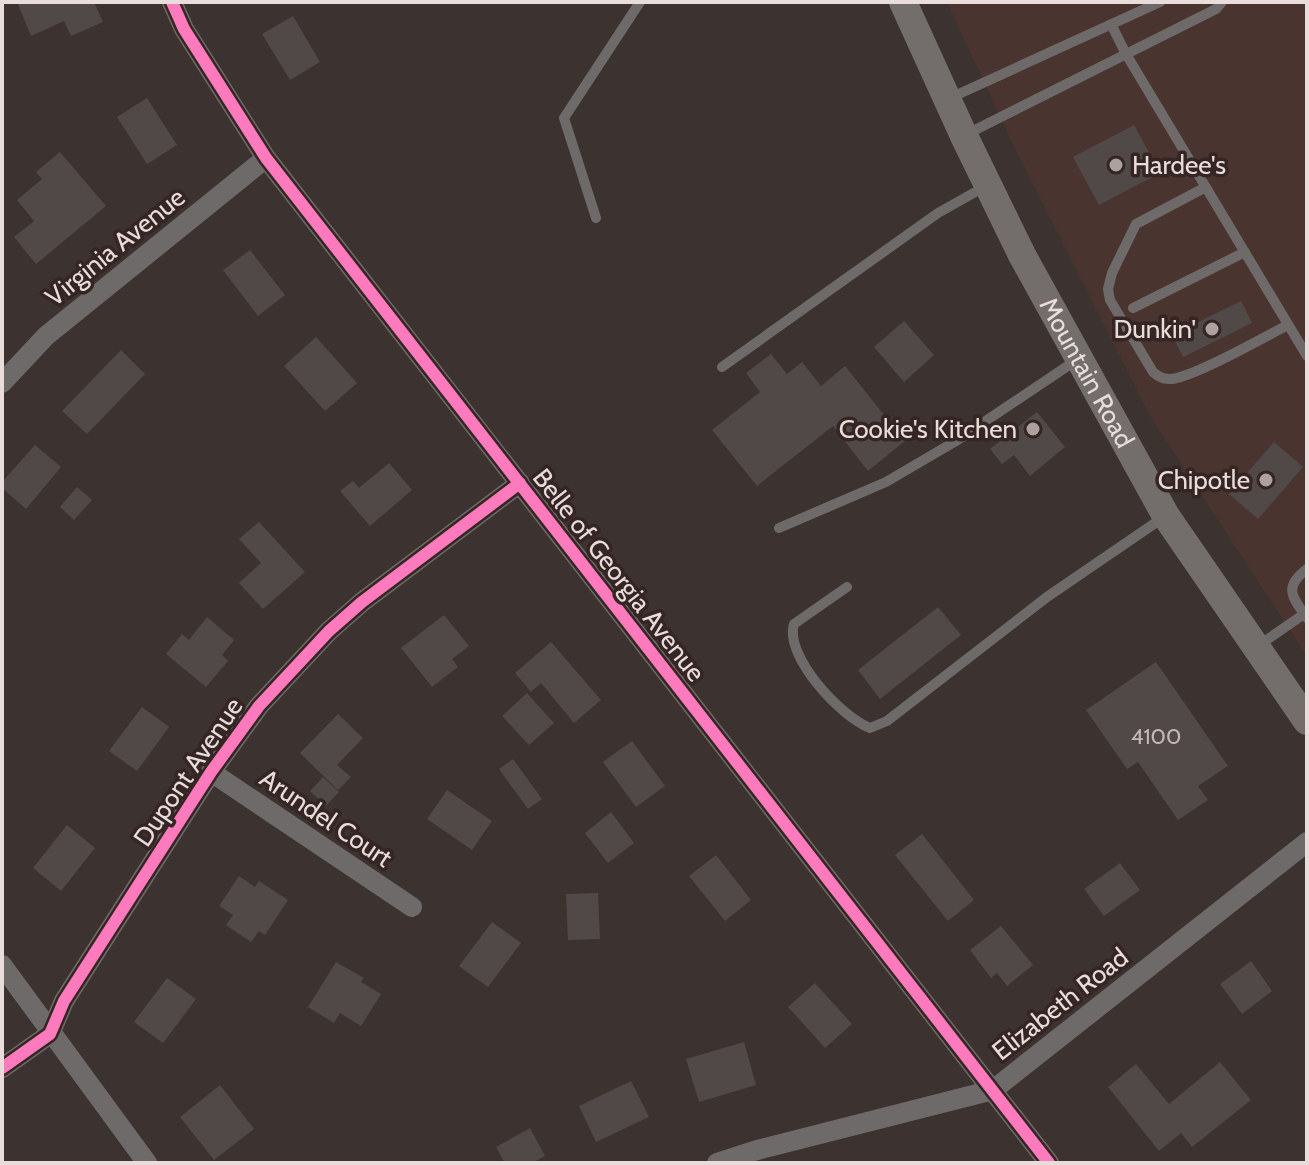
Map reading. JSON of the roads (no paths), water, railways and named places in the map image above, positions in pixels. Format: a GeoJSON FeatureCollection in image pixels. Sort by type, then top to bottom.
{"type":"FeatureCollection","features":[{"type":"Feature","properties":{"kind":"main road","name":"Mountain Road"},"geometry":{"type":"LineString","coordinates":[[903,2],[1022,255],[1166,516],[1307,721]]}},
{"type":"Feature","properties":{"kind":"street","name":"Belle of Georgia Avenue"},"geometry":{"type":"LineString","coordinates":[[172,2],[184,29],[266,158],[1049,1163]]}},
{"type":"Feature","properties":{"kind":"street","name":"Virginia Avenue"},"geometry":{"type":"LineString","coordinates":[[2,383],[46,336],[266,158]]}},
{"type":"Feature","properties":{"kind":"street","name":"Dupont Avenue"},"geometry":{"type":"LineString","coordinates":[[50,1034],[64,1001],[211,772],[259,706],[329,631],[362,602],[520,483]]}},
{"type":"Feature","properties":{"kind":"street","name":"Arundel Court"},"geometry":{"type":"LineString","coordinates":[[211,772],[412,907]]}},
{"type":"Feature","properties":{"kind":"street","name":"Elizabeth Road"},"geometry":{"type":"LineString","coordinates":[[717,1163],[771,1146],[993,1090],[1307,842]]}},
{"type":"Feature","properties":{"kind":"street"},"geometry":{"type":"LineString","coordinates":[[2,965],[147,1163]]}},
{"type":"Feature","properties":{"kind":"street"},"geometry":{"type":"LineString","coordinates":[[2,1068],[50,1034]]}},
{"type":"Feature","properties":{"kind":"lane"},"geometry":{"type":"LineString","coordinates":[[596,218],[564,118],[640,2]]}},
{"type":"Feature","properties":{"kind":"lane"},"geometry":{"type":"LineString","coordinates":[[947,99],[1160,2]]}},
{"type":"Feature","properties":{"kind":"lane"},"geometry":{"type":"LineString","coordinates":[[964,136],[1216,9],[1222,2]]}},
{"type":"Feature","properties":{"kind":"lane"},"geometry":{"type":"LineString","coordinates":[[1111,24],[1307,356]]}},
{"type":"Feature","properties":{"kind":"lane"},"geometry":{"type":"LineString","coordinates":[[722,367],[938,213],[988,185]]}},
{"type":"Feature","properties":{"kind":"lane"},"geometry":{"type":"LineString","coordinates":[[1206,187],[1136,224],[1112,273],[1108,289],[1120,318],[1153,372],[1160,378],[1179,378],[1288,325]]}},
{"type":"Feature","properties":{"kind":"lane"},"geometry":{"type":"LineString","coordinates":[[1133,308],[1245,252]]}},
{"type":"Feature","properties":{"kind":"lane"},"geometry":{"type":"LineString","coordinates":[[779,528],[886,482],[956,441],[1079,358]]}},
{"type":"Feature","properties":{"kind":"lane"},"geometry":{"type":"LineString","coordinates":[[847,587],[794,624],[792,642],[835,705],[870,728],[887,721],[1047,597],[1166,516]]}},
{"type":"Feature","properties":{"kind":"lane"},"geometry":{"type":"LineString","coordinates":[[1256,648],[1306,616],[1293,598],[1292,586],[1295,578],[1307,569]]}},
{"type":"Feature","properties":{"kind":"place","name":"Hardee's"},"geometry":{"type":"Point","coordinates":[1116,165]}},
{"type":"Feature","properties":{"kind":"place","name":"Dunkin'"},"geometry":{"type":"Point","coordinates":[1212,329]}},
{"type":"Feature","properties":{"kind":"place","name":"Cookie's Kitchen"},"geometry":{"type":"Point","coordinates":[1033,429]}},
{"type":"Feature","properties":{"kind":"place","name":"Chipotle"},"geometry":{"type":"Point","coordinates":[1266,480]}}]}
